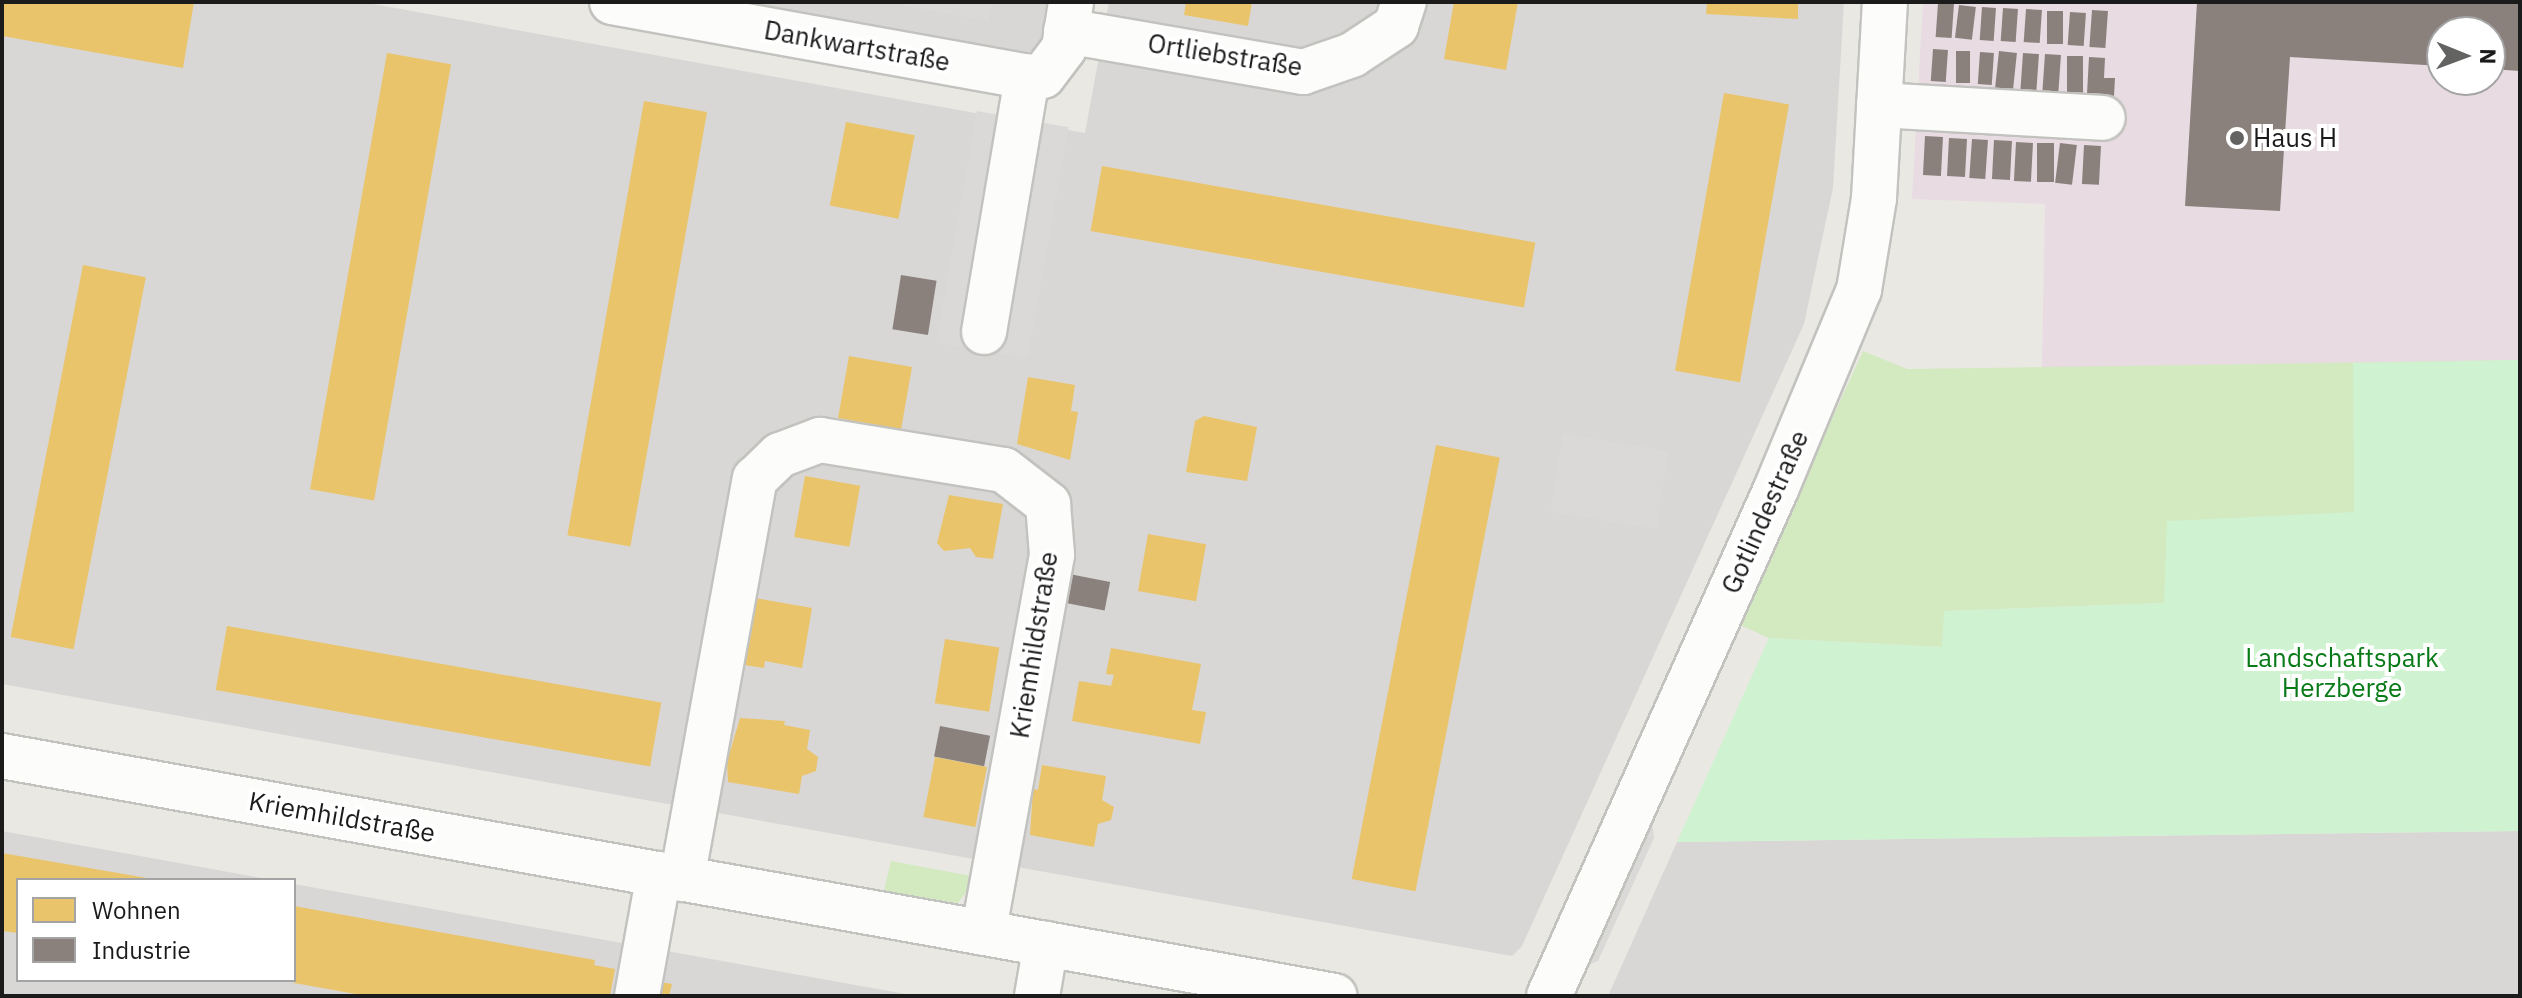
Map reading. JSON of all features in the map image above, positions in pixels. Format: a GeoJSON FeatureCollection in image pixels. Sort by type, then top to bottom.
{"type":"FeatureCollection","features":[{"type":"Feature","properties":{"kind":"street","name":"Dankwartstraße"},"geometry":{"type":"LineString","coordinates":[[612,2],[1054,44]]}},
{"type":"Feature","properties":{"kind":"street","name":"Ortliebstraße"},"geometry":{"type":"LineString","coordinates":[[1054,44],[1303,72],[1352,55],[1396,26],[1404,2]]}},
{"type":"Feature","properties":{"kind":"street","name":"Gotlindestraße"},"geometry":{"type":"LineString","coordinates":[[1549,996],[1776,489],[1859,290],[1874,198],[1885,2]]}},
{"type":"Feature","properties":{"kind":"street"},"geometry":{"type":"LineString","coordinates":[[984,332],[1054,44]]}},
{"type":"Feature","properties":{"kind":"street"},"geometry":{"type":"LineString","coordinates":[[1879,105],[2103,118]]}},
{"type":"Feature","properties":{"kind":"street","name":"Kriemhildstraße"},"geometry":{"type":"LineString","coordinates":[[671,876],[755,479],[780,455],[820,440],[1004,470],[1048,504],[1052,555],[983,933]]}},
{"type":"Feature","properties":{"kind":"street","name":"Kriemhildstraße"},"geometry":{"type":"LineString","coordinates":[[2,756],[1335,996]]}},
{"type":"Feature","properties":{"kind":"street"},"geometry":{"type":"LineString","coordinates":[[637,996],[671,876]]}},
{"type":"Feature","properties":{"kind":"street"},"geometry":{"type":"LineString","coordinates":[[1037,996],[1046,944]]}},
{"type":"Feature","properties":{"kind":"shaded area"},"geometry":{"type":"Polygon","coordinates":[[[2,2],[362,2],[1085,133],[1109,2],[1844,2],[1833,188],[1804,324],[1522,946],[1512,956],[2,684],[2,2]]]}},
{"type":"Feature","properties":{"kind":"shaded area"},"geometry":{"type":"Polygon","coordinates":[[[708,2],[1050,2],[1040,45],[1023,56],[708,2]]]}},
{"type":"Feature","properties":{"kind":"shaded area"},"geometry":{"type":"Polygon","coordinates":[[[884,2],[993,2],[989,21],[884,2]]]}},
{"type":"Feature","properties":{"kind":"shaded area"},"geometry":{"type":"Polygon","coordinates":[[[1923,2],[2520,2],[2520,360],[2042,368],[2045,204],[1912,199],[1923,2]]]}},
{"type":"Feature","properties":{"kind":"shaded area"},"geometry":{"type":"Polygon","coordinates":[[[977,111],[1069,127],[1028,359],[936,342],[977,111]]]}},
{"type":"Feature","properties":{"kind":"shaded area"},"geometry":{"type":"Polygon","coordinates":[[[1563,434],[1669,451],[1656,529],[1551,512],[1563,434]]]}},
{"type":"Feature","properties":{"kind":"shaded area"},"geometry":{"type":"Polygon","coordinates":[[[1651,814],[1654,838],[1598,961],[1580,968],[1651,814]]]}},
{"type":"Feature","properties":{"kind":"shaded area"},"geometry":{"type":"Polygon","coordinates":[[[2,831],[261,878],[16,878],[16,982],[296,982],[296,884],[917,996],[2,996],[2,831]]]}},
{"type":"Feature","properties":{"kind":"shaded area"},"geometry":{"type":"Polygon","coordinates":[[[2520,831],[2520,996],[1608,996],[1677,842],[2520,831]]]}},
{"type":"Feature","properties":{"kind":"green space"},"geometry":{"type":"Polygon","coordinates":[[[1863,351],[1907,369],[2520,360],[2520,746],[2164,603],[1945,611],[1942,647],[1769,638],[1738,624],[1863,351]]]}},
{"type":"Feature","properties":{"kind":"green space","name":"Landschaftspark Herzberge"},"geometry":{"type":"Polygon","coordinates":[[[2520,360],[2520,831],[1677,842],[1769,638],[1942,647],[1944,611],[2164,603],[2167,521],[2354,512],[2353,363],[2520,360]]]}},
{"type":"Feature","properties":{"kind":"green space"},"geometry":{"type":"Polygon","coordinates":[[[891,861],[977,877],[958,903],[884,891],[891,861]]]}},
{"type":"Feature","properties":{"kind":"building: Wohnen"},"geometry":{"type":"Polygon","coordinates":[[[2,2],[194,2],[183,68],[2,36],[2,2]]]}},
{"type":"Feature","properties":{"kind":"building: Wohnen"},"geometry":{"type":"Polygon","coordinates":[[[1186,2],[1252,2],[1248,26],[1184,15],[1186,2]]]}},
{"type":"Feature","properties":{"kind":"building: Wohnen"},"geometry":{"type":"Polygon","coordinates":[[[1454,2],[1518,2],[1506,70],[1444,59],[1454,2]]]}},
{"type":"Feature","properties":{"kind":"building: Wohnen"},"geometry":{"type":"Polygon","coordinates":[[[1707,2],[1798,2],[1798,19],[1706,14],[1707,2]]]}},
{"type":"Feature","properties":{"kind":"building: Wohnen"},"geometry":{"type":"Polygon","coordinates":[[[387,53],[451,64],[374,501],[310,489],[387,53]]]}},
{"type":"Feature","properties":{"kind":"building: Wohnen"},"geometry":{"type":"Polygon","coordinates":[[[1724,93],[1789,104],[1740,382],[1675,371],[1724,93]]]}},
{"type":"Feature","properties":{"kind":"building: Wohnen"},"geometry":{"type":"Polygon","coordinates":[[[644,101],[707,112],[630,546],[567,535],[644,101]]]}},
{"type":"Feature","properties":{"kind":"building: Wohnen"},"geometry":{"type":"Polygon","coordinates":[[[846,122],[915,135],[898,219],[830,205],[846,122]]]}},
{"type":"Feature","properties":{"kind":"building: Wohnen"},"geometry":{"type":"Polygon","coordinates":[[[1102,166],[1535,242],[1524,307],[1091,231],[1102,166]]]}},
{"type":"Feature","properties":{"kind":"building: Wohnen"},"geometry":{"type":"Polygon","coordinates":[[[83,265],[146,277],[74,649],[11,637],[83,265]]]}},
{"type":"Feature","properties":{"kind":"building: Wohnen"},"geometry":{"type":"Polygon","coordinates":[[[849,356],[912,367],[901,429],[838,418],[849,356]]]}},
{"type":"Feature","properties":{"kind":"building: Wohnen"},"geometry":{"type":"Polygon","coordinates":[[[1028,377],[1075,385],[1071,411],[1078,412],[1070,460],[1017,444],[1028,377]]]}},
{"type":"Feature","properties":{"kind":"building: Wohnen"},"geometry":{"type":"Polygon","coordinates":[[[1204,416],[1257,427],[1247,481],[1186,472],[1195,421],[1204,416]]]}},
{"type":"Feature","properties":{"kind":"building: Wohnen"},"geometry":{"type":"Polygon","coordinates":[[[1436,445],[1500,457],[1415,891],[1352,879],[1436,445]]]}},
{"type":"Feature","properties":{"kind":"building: Wohnen"},"geometry":{"type":"Polygon","coordinates":[[[805,476],[860,486],[849,547],[794,537],[805,476]]]}},
{"type":"Feature","properties":{"kind":"building: Wohnen"},"geometry":{"type":"Polygon","coordinates":[[[949,495],[1003,504],[993,559],[976,557],[970,548],[944,551],[937,543],[949,495]]]}},
{"type":"Feature","properties":{"kind":"building: Wohnen"},"geometry":{"type":"Polygon","coordinates":[[[1148,534],[1206,544],[1196,601],[1138,591],[1148,534]]]}},
{"type":"Feature","properties":{"kind":"building: Wohnen"},"geometry":{"type":"Polygon","coordinates":[[[749,597],[812,608],[802,668],[765,661],[764,668],[738,664],[749,597]]]}},
{"type":"Feature","properties":{"kind":"building: Wohnen"},"geometry":{"type":"Polygon","coordinates":[[[227,626],[661,703],[650,767],[216,690],[227,626]]]}},
{"type":"Feature","properties":{"kind":"building: Wohnen"},"geometry":{"type":"Polygon","coordinates":[[[945,639],[999,648],[989,712],[935,703],[945,639]]]}},
{"type":"Feature","properties":{"kind":"building: Wohnen"},"geometry":{"type":"Polygon","coordinates":[[[1111,648],[1201,664],[1192,710],[1206,712],[1200,744],[1072,721],[1079,681],[1111,686],[1114,675],[1106,674],[1111,648]]]}},
{"type":"Feature","properties":{"kind":"building: Wohnen"},"geometry":{"type":"Polygon","coordinates":[[[740,718],[785,721],[784,725],[810,730],[807,749],[818,757],[816,771],[802,776],[799,794],[728,782],[727,762],[740,718]]]}},
{"type":"Feature","properties":{"kind":"building: Wohnen"},"geometry":{"type":"Polygon","coordinates":[[[935,757],[987,767],[975,827],[923,817],[935,757]]]}},
{"type":"Feature","properties":{"kind":"building: Wohnen"},"geometry":{"type":"Polygon","coordinates":[[[1042,765],[1106,776],[1102,800],[1114,807],[1111,820],[1098,824],[1094,847],[1030,835],[1033,789],[1038,790],[1042,765]]]}},
{"type":"Feature","properties":{"kind":"building: Wohnen"},"geometry":{"type":"Polygon","coordinates":[[[2,853],[147,878],[16,878],[16,933],[2,931],[2,853]]]}},
{"type":"Feature","properties":{"kind":"building: Wohnen"},"geometry":{"type":"Polygon","coordinates":[[[296,906],[595,960],[594,965],[615,969],[610,996],[367,996],[294,983],[296,906]]]}},
{"type":"Feature","properties":{"kind":"building: Wohnen"},"geometry":{"type":"Polygon","coordinates":[[[654,981],[672,984],[669,996],[652,996],[654,981]]]}},
{"type":"Feature","properties":{"kind":"building: Industrie","name":"Haus H"},"geometry":{"type":"Polygon","coordinates":[[[2197,2],[2520,2],[2520,71],[2506,70],[2506,16],[2426,16],[2426,65],[2290,57],[2280,211],[2185,206],[2197,2]]]}},
{"type":"Feature","properties":{"kind":"building: Industrie"},"geometry":{"type":"Polygon","coordinates":[[[1938,3],[1954,4],[1952,38],[1936,37],[1938,3]]]}},
{"type":"Feature","properties":{"kind":"building: Industrie"},"geometry":{"type":"Polygon","coordinates":[[[1959,5],[1976,7],[1972,40],[1955,38],[1959,5]]]}},
{"type":"Feature","properties":{"kind":"building: Industrie"},"geometry":{"type":"Polygon","coordinates":[[[1982,7],[1996,8],[1994,41],[1980,40],[1982,7]]]}},
{"type":"Feature","properties":{"kind":"building: Industrie"},"geometry":{"type":"Polygon","coordinates":[[[2003,8],[2018,9],[2016,42],[2001,41],[2003,8]]]}},
{"type":"Feature","properties":{"kind":"building: Industrie"},"geometry":{"type":"Polygon","coordinates":[[[2026,9],[2042,10],[2040,43],[2024,42],[2026,9]]]}},
{"type":"Feature","properties":{"kind":"building: Industrie"},"geometry":{"type":"Polygon","coordinates":[[[2092,10],[2108,11],[2105,48],[2089,47],[2092,10]]]}},
{"type":"Feature","properties":{"kind":"building: Industrie"},"geometry":{"type":"Polygon","coordinates":[[[2047,11],[2063,11],[2063,44],[2047,44],[2047,11]]]}},
{"type":"Feature","properties":{"kind":"building: Industrie"},"geometry":{"type":"Polygon","coordinates":[[[2070,12],[2086,13],[2084,46],[2068,45],[2070,12]]]}},
{"type":"Feature","properties":{"kind":"building: Industrie"},"geometry":{"type":"Polygon","coordinates":[[[1933,49],[1948,50],[1946,82],[1931,81],[1933,49]]]}},
{"type":"Feature","properties":{"kind":"building: Industrie"},"geometry":{"type":"Polygon","coordinates":[[[1956,51],[1970,51],[1970,83],[1956,83],[1956,51]]]}},
{"type":"Feature","properties":{"kind":"building: Industrie"},"geometry":{"type":"Polygon","coordinates":[[[1999,51],[2017,53],[2013,91],[1995,89],[1999,51]]]}},
{"type":"Feature","properties":{"kind":"building: Industrie"},"geometry":{"type":"Polygon","coordinates":[[[1980,52],[1994,53],[1992,85],[1978,84],[1980,52]]]}},
{"type":"Feature","properties":{"kind":"building: Industrie"},"geometry":{"type":"Polygon","coordinates":[[[2023,53],[2039,54],[2036,91],[2020,90],[2023,53]]]}},
{"type":"Feature","properties":{"kind":"building: Industrie"},"geometry":{"type":"Polygon","coordinates":[[[2045,54],[2061,55],[2058,93],[2042,92],[2045,54]]]}},
{"type":"Feature","properties":{"kind":"building: Industrie"},"geometry":{"type":"Polygon","coordinates":[[[2067,56],[2083,56],[2083,93],[2067,93],[2067,56]]]}},
{"type":"Feature","properties":{"kind":"building: Industrie"},"geometry":{"type":"Polygon","coordinates":[[[2089,57],[2105,58],[2104,78],[2115,78],[2114,96],[2087,94],[2089,57]]]}},
{"type":"Feature","properties":{"kind":"building: Industrie"},"geometry":{"type":"Polygon","coordinates":[[[1925,136],[1943,137],[1941,176],[1923,175],[1925,136]]]}},
{"type":"Feature","properties":{"kind":"building: Industrie"},"geometry":{"type":"Polygon","coordinates":[[[1949,138],[1967,139],[1965,177],[1947,176],[1949,138]]]}},
{"type":"Feature","properties":{"kind":"building: Industrie"},"geometry":{"type":"Polygon","coordinates":[[[1972,139],[1988,140],[1985,179],[1969,178],[1972,139]]]}},
{"type":"Feature","properties":{"kind":"building: Industrie"},"geometry":{"type":"Polygon","coordinates":[[[1994,140],[2012,141],[2010,180],[1992,179],[1994,140]]]}},
{"type":"Feature","properties":{"kind":"building: Industrie"},"geometry":{"type":"Polygon","coordinates":[[[2016,142],[2033,143],[2031,182],[2014,181],[2016,142]]]}},
{"type":"Feature","properties":{"kind":"building: Industrie"},"geometry":{"type":"Polygon","coordinates":[[[2037,143],[2054,143],[2054,182],[2037,182],[2037,143]]]}},
{"type":"Feature","properties":{"kind":"building: Industrie"},"geometry":{"type":"Polygon","coordinates":[[[2060,143],[2077,145],[2072,185],[2055,183],[2060,143]]]}},
{"type":"Feature","properties":{"kind":"building: Industrie"},"geometry":{"type":"Polygon","coordinates":[[[2084,145],[2101,146],[2099,185],[2082,184],[2084,145]]]}},
{"type":"Feature","properties":{"kind":"building: Industrie"},"geometry":{"type":"Polygon","coordinates":[[[901,275],[937,281],[928,335],[892,329],[901,275]]]}},
{"type":"Feature","properties":{"kind":"building: Industrie"},"geometry":{"type":"Polygon","coordinates":[[[1064,573],[1110,582],[1105,610],[1058,601],[1064,573]]]}},
{"type":"Feature","properties":{"kind":"building: Industrie"},"geometry":{"type":"Polygon","coordinates":[[[940,726],[990,736],[984,766],[934,756],[940,726]]]}},
{"type":"Feature","properties":{"kind":"place","name":"Haus H"},"geometry":{"type":"Point","coordinates":[2237,138]}}]}
